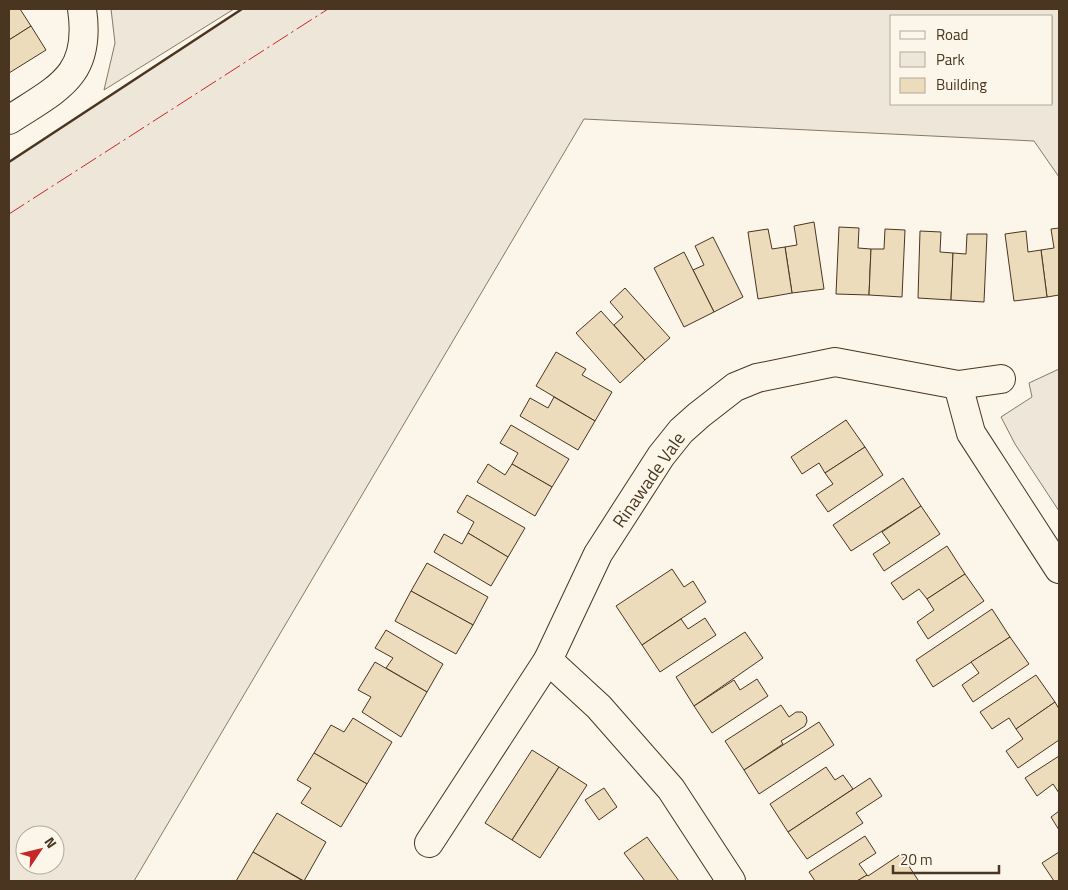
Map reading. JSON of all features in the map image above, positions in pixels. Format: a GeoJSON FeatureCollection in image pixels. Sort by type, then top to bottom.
{"type":"FeatureCollection","features":[{"type":"Feature","properties":{"kind":"street"},"geometry":{"type":"LineString","coordinates":[[9,120],[62,85],[73,73],[80,58],[84,39],[82,9]]}},
{"type":"Feature","properties":{"kind":"street","name":"Rinawade Vale"},"geometry":{"type":"LineString","coordinates":[[429,843],[548,660],[598,554],[661,456],[681,431],[699,415],[735,387],[757,378],[835,362],[958,385],[1001,379]]}},
{"type":"Feature","properties":{"kind":"street"},"geometry":{"type":"LineString","coordinates":[[958,385],[971,433],[1059,569]]}},
{"type":"Feature","properties":{"kind":"street"},"geometry":{"type":"LineString","coordinates":[[548,660],[599,707],[671,789],[731,881]]}},
{"type":"Feature","properties":{"kind":"green space"},"geometry":{"type":"Polygon","coordinates":[[[111,9],[234,9],[104,90],[115,43],[111,9]]]}},
{"type":"Feature","properties":{"kind":"green space"},"geometry":{"type":"Polygon","coordinates":[[[242,9],[1059,9],[1059,177],[1034,141],[584,119],[134,881],[9,881],[9,162],[242,9]]]}},
{"type":"Feature","properties":{"kind":"green space"},"geometry":{"type":"Polygon","coordinates":[[[1059,369],[1059,511],[1015,444],[1001,417],[1032,397],[1029,383],[1059,369]]]}},
{"type":"Feature","properties":{"kind":"building"},"geometry":{"type":"Polygon","coordinates":[[[9,9],[20,9],[31,26],[9,40],[9,9]]]}},
{"type":"Feature","properties":{"kind":"building"},"geometry":{"type":"Polygon","coordinates":[[[31,26],[46,50],[9,73],[9,40],[31,26]]]}},
{"type":"Feature","properties":{"kind":"building"},"geometry":{"type":"Polygon","coordinates":[[[814,222],[824,289],[792,293],[785,247],[797,245],[794,226],[814,222]]]}},
{"type":"Feature","properties":{"kind":"building"},"geometry":{"type":"Polygon","coordinates":[[[839,227],[859,228],[858,248],[871,249],[869,295],[836,294],[839,227]]]}},
{"type":"Feature","properties":{"kind":"building"},"geometry":{"type":"Polygon","coordinates":[[[1059,228],[1059,295],[1047,297],[1041,250],[1054,248],[1051,229],[1059,228]]]}},
{"type":"Feature","properties":{"kind":"building"},"geometry":{"type":"Polygon","coordinates":[[[768,229],[772,249],[785,247],[792,293],[758,299],[748,232],[768,229]]]}},
{"type":"Feature","properties":{"kind":"building"},"geometry":{"type":"Polygon","coordinates":[[[885,229],[905,230],[902,297],[869,295],[871,249],[884,249],[885,229]]]}},
{"type":"Feature","properties":{"kind":"building"},"geometry":{"type":"Polygon","coordinates":[[[920,231],[941,232],[940,252],[953,253],[951,300],[918,298],[920,231]]]}},
{"type":"Feature","properties":{"kind":"building"},"geometry":{"type":"Polygon","coordinates":[[[1026,231],[1028,252],[1041,250],[1047,297],[1014,301],[1005,234],[1026,231]]]}},
{"type":"Feature","properties":{"kind":"building"},"geometry":{"type":"Polygon","coordinates":[[[967,234],[987,234],[984,302],[951,300],[953,253],[966,254],[967,234]]]}},
{"type":"Feature","properties":{"kind":"building"},"geometry":{"type":"Polygon","coordinates":[[[713,237],[743,297],[714,312],[693,270],[704,265],[695,246],[713,237]]]}},
{"type":"Feature","properties":{"kind":"building"},"geometry":{"type":"Polygon","coordinates":[[[684,252],[714,312],[684,327],[654,268],[684,252]]]}},
{"type":"Feature","properties":{"kind":"building"},"geometry":{"type":"Polygon","coordinates":[[[625,288],[670,338],[645,360],[614,325],[623,317],[610,302],[625,288]]]}},
{"type":"Feature","properties":{"kind":"building"},"geometry":{"type":"Polygon","coordinates":[[[601,311],[645,360],[620,383],[576,333],[601,311]]]}},
{"type":"Feature","properties":{"kind":"building"},"geometry":{"type":"Polygon","coordinates":[[[556,352],[586,369],[582,375],[612,392],[595,421],[536,386],[556,352]]]}},
{"type":"Feature","properties":{"kind":"building"},"geometry":{"type":"Polygon","coordinates":[[[554,397],[595,421],[578,450],[520,416],[530,398],[548,408],[554,397]]]}},
{"type":"Feature","properties":{"kind":"building"},"geometry":{"type":"Polygon","coordinates":[[[846,420],[865,447],[825,473],[819,463],[802,474],[791,457],[846,420]]]}},
{"type":"Feature","properties":{"kind":"building"},"geometry":{"type":"Polygon","coordinates":[[[511,425],[569,459],[552,487],[512,464],[518,453],[500,443],[511,425]]]}},
{"type":"Feature","properties":{"kind":"building"},"geometry":{"type":"Polygon","coordinates":[[[865,447],[883,475],[828,512],[816,495],[833,484],[825,473],[865,447]]]}},
{"type":"Feature","properties":{"kind":"building"},"geometry":{"type":"Polygon","coordinates":[[[488,464],[505,475],[512,464],[552,487],[535,516],[477,482],[488,464]]]}},
{"type":"Feature","properties":{"kind":"building"},"geometry":{"type":"Polygon","coordinates":[[[903,478],[921,506],[851,551],[833,525],[903,478]]]}},
{"type":"Feature","properties":{"kind":"building"},"geometry":{"type":"Polygon","coordinates":[[[467,495],[525,528],[508,557],[468,533],[474,522],[457,512],[467,495]]]}},
{"type":"Feature","properties":{"kind":"building"},"geometry":{"type":"Polygon","coordinates":[[[921,506],[940,534],[884,571],[873,554],[890,543],[882,532],[921,506]]]}},
{"type":"Feature","properties":{"kind":"building"},"geometry":{"type":"Polygon","coordinates":[[[468,533],[508,557],[491,586],[434,552],[444,534],[462,544],[468,533]]]}},
{"type":"Feature","properties":{"kind":"building"},"geometry":{"type":"Polygon","coordinates":[[[947,546],[965,574],[927,599],[919,589],[903,600],[891,583],[947,546]]]}},
{"type":"Feature","properties":{"kind":"building"},"geometry":{"type":"Polygon","coordinates":[[[427,563],[488,597],[473,625],[411,591],[427,563]]]}},
{"type":"Feature","properties":{"kind":"building"},"geometry":{"type":"Polygon","coordinates":[[[672,569],[684,587],[693,581],[706,602],[642,645],[616,606],[672,569]]]}},
{"type":"Feature","properties":{"kind":"building"},"geometry":{"type":"Polygon","coordinates":[[[965,574],[984,601],[928,639],[917,622],[934,610],[927,599],[965,574]]]}},
{"type":"Feature","properties":{"kind":"building"},"geometry":{"type":"Polygon","coordinates":[[[411,591],[473,625],[456,654],[395,621],[411,591]]]}},
{"type":"Feature","properties":{"kind":"building"},"geometry":{"type":"Polygon","coordinates":[[[992,609],[1010,637],[933,687],[916,660],[992,609]]]}},
{"type":"Feature","properties":{"kind":"building"},"geometry":{"type":"Polygon","coordinates":[[[705,618],[716,635],[660,672],[642,645],[681,619],[688,629],[705,618]]]}},
{"type":"Feature","properties":{"kind":"building"},"geometry":{"type":"Polygon","coordinates":[[[386,630],[443,664],[427,692],[386,668],[393,658],[375,648],[386,630]]]}},
{"type":"Feature","properties":{"kind":"building"},"geometry":{"type":"Polygon","coordinates":[[[745,632],[763,658],[694,706],[676,677],[745,632]]]}},
{"type":"Feature","properties":{"kind":"building"},"geometry":{"type":"Polygon","coordinates":[[[1010,637],[1029,664],[973,702],[962,685],[979,673],[971,662],[1010,637]]]}},
{"type":"Feature","properties":{"kind":"building"},"geometry":{"type":"Polygon","coordinates":[[[375,662],[427,692],[401,737],[362,712],[371,697],[358,690],[375,662]]]}},
{"type":"Feature","properties":{"kind":"building"},"geometry":{"type":"Polygon","coordinates":[[[1036,675],[1055,702],[1016,729],[1009,718],[992,729],[980,712],[1036,675]]]}},
{"type":"Feature","properties":{"kind":"building"},"geometry":{"type":"Polygon","coordinates":[[[757,679],[768,696],[712,733],[694,706],[734,680],[740,690],[757,679]]]}},
{"type":"Feature","properties":{"kind":"building"},"geometry":{"type":"Polygon","coordinates":[[[1055,702],[1059,709],[1059,740],[1018,768],[1006,751],[1023,739],[1016,729],[1055,702]]]}},
{"type":"Feature","properties":{"kind":"building"},"geometry":{"type":"Polygon","coordinates":[[[781,705],[789,717],[796,712],[802,712],[806,716],[805,726],[781,741],[783,744],[744,770],[725,741],[781,705]]]}},
{"type":"Feature","properties":{"kind":"building"},"geometry":{"type":"Polygon","coordinates":[[[353,718],[392,742],[367,784],[314,753],[331,725],[344,732],[353,718]]]}},
{"type":"Feature","properties":{"kind":"building"},"geometry":{"type":"Polygon","coordinates":[[[819,722],[834,745],[759,794],[744,770],[819,722]]]}},
{"type":"Feature","properties":{"kind":"building"},"geometry":{"type":"Polygon","coordinates":[[[532,750],[559,767],[512,840],[485,823],[532,750]]]}},
{"type":"Feature","properties":{"kind":"building"},"geometry":{"type":"Polygon","coordinates":[[[314,753],[367,784],[341,827],[301,803],[311,788],[297,780],[314,753]]]}},
{"type":"Feature","properties":{"kind":"building"},"geometry":{"type":"Polygon","coordinates":[[[1059,756],[1059,793],[1053,784],[1037,796],[1025,778],[1059,756]]]}},
{"type":"Feature","properties":{"kind":"building"},"geometry":{"type":"Polygon","coordinates":[[[559,767],[587,785],[540,858],[512,840],[559,767]]]}},
{"type":"Feature","properties":{"kind":"building"},"geometry":{"type":"Polygon","coordinates":[[[826,767],[835,780],[843,775],[853,789],[788,832],[770,804],[826,767]]]}},
{"type":"Feature","properties":{"kind":"building"},"geometry":{"type":"Polygon","coordinates":[[[870,778],[882,796],[856,813],[863,823],[807,859],[788,832],[870,778]]]}},
{"type":"Feature","properties":{"kind":"building"},"geometry":{"type":"Polygon","coordinates":[[[604,788],[617,807],[599,820],[585,800],[604,788]]]}},
{"type":"Feature","properties":{"kind":"building"},"geometry":{"type":"Polygon","coordinates":[[[1059,811],[1059,830],[1051,817],[1059,811]]]}},
{"type":"Feature","properties":{"kind":"building"},"geometry":{"type":"Polygon","coordinates":[[[277,813],[326,842],[304,881],[253,852],[277,813]]]}},
{"type":"Feature","properties":{"kind":"building"},"geometry":{"type":"Polygon","coordinates":[[[865,836],[876,853],[859,864],[867,875],[857,881],[815,881],[809,872],[865,836]]]}},
{"type":"Feature","properties":{"kind":"building"},"geometry":{"type":"Polygon","coordinates":[[[647,837],[679,881],[645,881],[624,853],[647,837]]]}},
{"type":"Feature","properties":{"kind":"building"},"geometry":{"type":"Polygon","coordinates":[[[253,852],[303,881],[236,881],[253,852]]]}},
{"type":"Feature","properties":{"kind":"building"},"geometry":{"type":"Polygon","coordinates":[[[1059,852],[1059,881],[1054,881],[1042,863],[1059,852]]]}},
{"type":"Feature","properties":{"kind":"building"},"geometry":{"type":"Polygon","coordinates":[[[901,854],[917,881],[857,881],[868,876],[901,854]]]}},
{"type":"Feature","properties":{"kind":"wall"},"geometry":{"type":"LineString","coordinates":[[9,162],[242,9]]}},
{"type":"Feature","properties":{"kind":"power"},"geometry":{"type":"LineString","coordinates":[[9,214],[328,9]]}}]}
